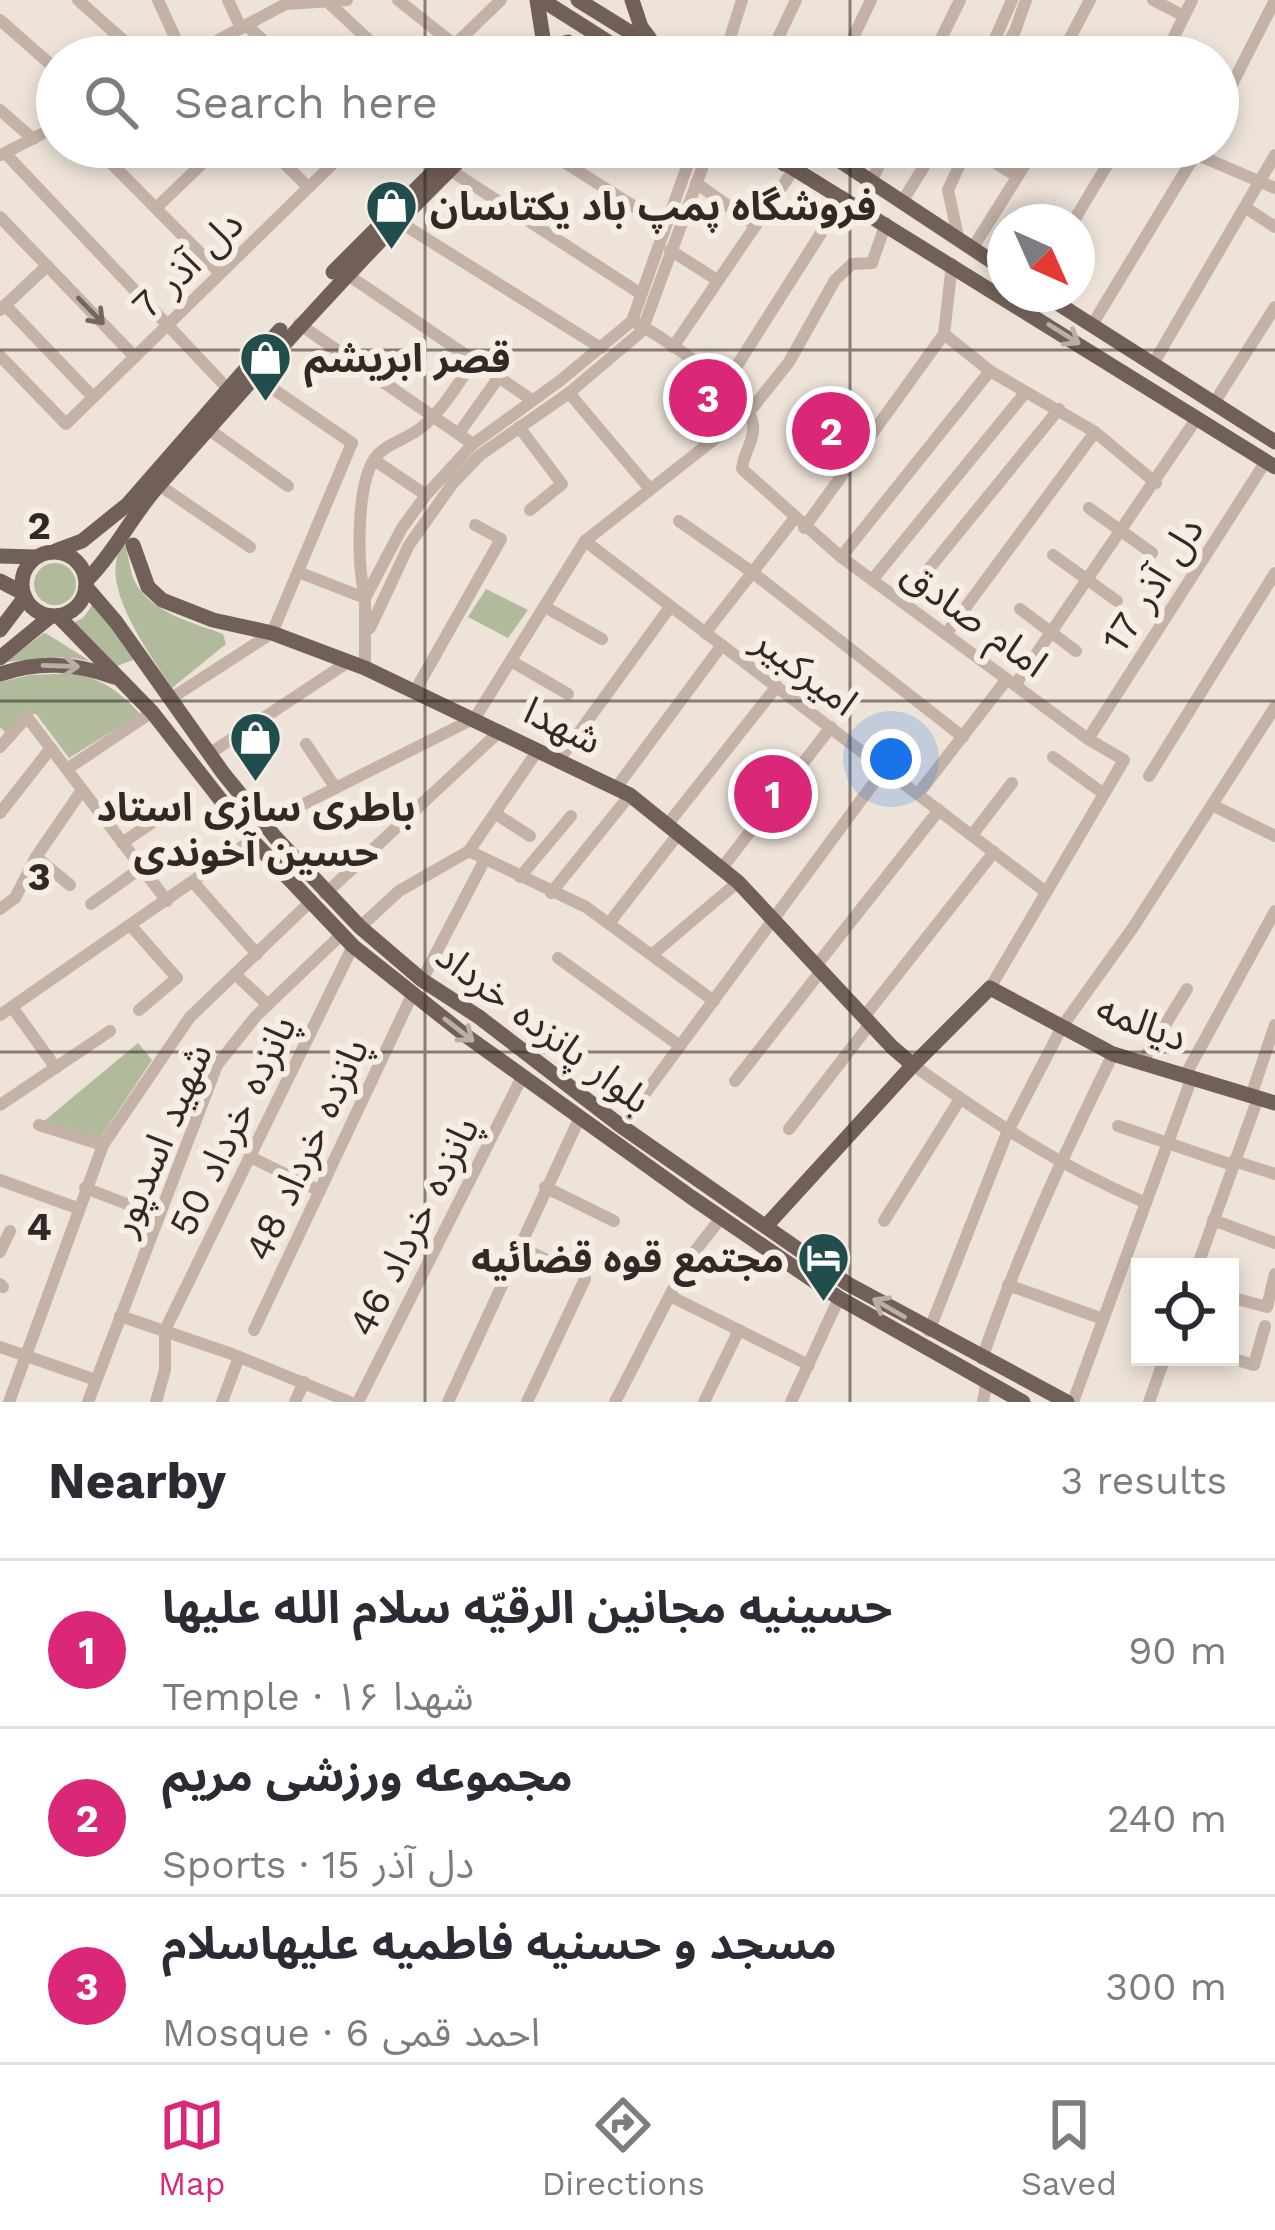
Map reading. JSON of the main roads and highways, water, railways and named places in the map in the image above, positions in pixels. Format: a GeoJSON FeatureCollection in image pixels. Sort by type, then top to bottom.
{"type":"FeatureCollection","features":[{"type":"Feature","properties":{"kind":"main road"},"geometry":{"type":"LineString","coordinates":[[540,0],[545,36]]}},
{"type":"Feature","properties":{"kind":"main road"},"geometry":{"type":"LineString","coordinates":[[540,0],[598,36]]}},
{"type":"Feature","properties":{"kind":"main road"},"geometry":{"type":"LineString","coordinates":[[578,0],[635,36]]}},
{"type":"Feature","properties":{"kind":"main road"},"geometry":{"type":"LineString","coordinates":[[632,0],[649,36]]}},
{"type":"Feature","properties":{"kind":"main road"},"geometry":{"type":"LineString","coordinates":[[0,556],[36,557],[55,551],[82,541],[115,516],[355,248],[437,168]]}},
{"type":"Feature","properties":{"kind":"main road"},"geometry":{"type":"LineString","coordinates":[[3,642],[77,607],[87,584],[125,542],[143,503],[345,274],[452,168]]}},
{"type":"Feature","properties":{"kind":"main road"},"geometry":{"type":"LineString","coordinates":[[802,168],[1270,464]]}},
{"type":"Feature","properties":{"kind":"main road"},"geometry":{"type":"LineString","coordinates":[[812,168],[836,192]]}},
{"type":"Feature","properties":{"kind":"main road"},"geometry":{"type":"LineString","coordinates":[[850,168],[987,259]]}},
{"type":"Feature","properties":{"kind":"main road"},"geometry":{"type":"LineString","coordinates":[[1071,312],[1275,442]]}},
{"type":"Feature","properties":{"kind":"main road","name":"شهدا"},"geometry":{"type":"LineString","coordinates":[[125,542],[148,587],[162,600],[213,620],[272,633],[365,668],[623,791],[738,882],[913,1064]]}},
{"type":"Feature","properties":{"kind":"main road"},"geometry":{"type":"LineString","coordinates":[[55,551],[76,560],[87,584]]}},
{"type":"Feature","properties":{"kind":"main road"},"geometry":{"type":"LineString","coordinates":[[3,642],[24,595],[22,577],[36,557]]}},
{"type":"Feature","properties":{"kind":"main road"},"geometry":{"type":"LineString","coordinates":[[0,581],[24,595],[37,611],[54,616]]}},
{"type":"Feature","properties":{"kind":"main road","name":"بلوار پانزده خرداد"},"geometry":{"type":"LineString","coordinates":[[87,584],[264,824],[325,894],[417,986],[522,1077],[721,1218],[839,1298],[1023,1402]]}},
{"type":"Feature","properties":{"kind":"main road","name":"بلوار پانزده خرداد"},"geometry":{"type":"LineString","coordinates":[[54,616],[152,712],[252,841],[347,940],[417,986],[479,1017],[621,1126],[848,1283],[929,1331],[1070,1402]]}},
{"type":"Feature","properties":{"kind":"main road"},"geometry":{"type":"LineString","coordinates":[[0,674],[46,664],[70,665],[122,681],[127,668],[145,664]]}},
{"type":"Feature","properties":{"kind":"main road","name":"دیالمه"},"geometry":{"type":"LineString","coordinates":[[913,1064],[990,988],[1113,1054],[1262,1099]]}},
{"type":"Feature","properties":{"kind":"main road"},"geometry":{"type":"LineString","coordinates":[[766,1226],[913,1064]]}},
{"type":"Feature","properties":{"kind":"place","name":"فروشگاه پمپ باد یکتاسان"},"geometry":{"type":"Point","coordinates":[391,252]}},
{"type":"Feature","properties":{"kind":"place","name":"مسجد و حسنیه فاطمیه علیهاسلام"},"geometry":{"type":"Point","coordinates":[708,398]}},
{"type":"Feature","properties":{"kind":"place","name":"قصر ابریشم"},"geometry":{"type":"Point","coordinates":[265,404]}},
{"type":"Feature","properties":{"kind":"place","name":"مجموعه ورزشی مریم"},"geometry":{"type":"Point","coordinates":[831,431]}},
{"type":"Feature","properties":{"kind":"place","name":"باطری سازی استاد حسین آخوندی"},"geometry":{"type":"Point","coordinates":[256,783]}},
{"type":"Feature","properties":{"kind":"place","name":"حسینیه مجانین الرقیّه سلام الله علیها"},"geometry":{"type":"Point","coordinates":[773,794]}},
{"type":"Feature","properties":{"kind":"place","name":"مجتمع قوه قضائیه"},"geometry":{"type":"Point","coordinates":[823,1304]}}]}
